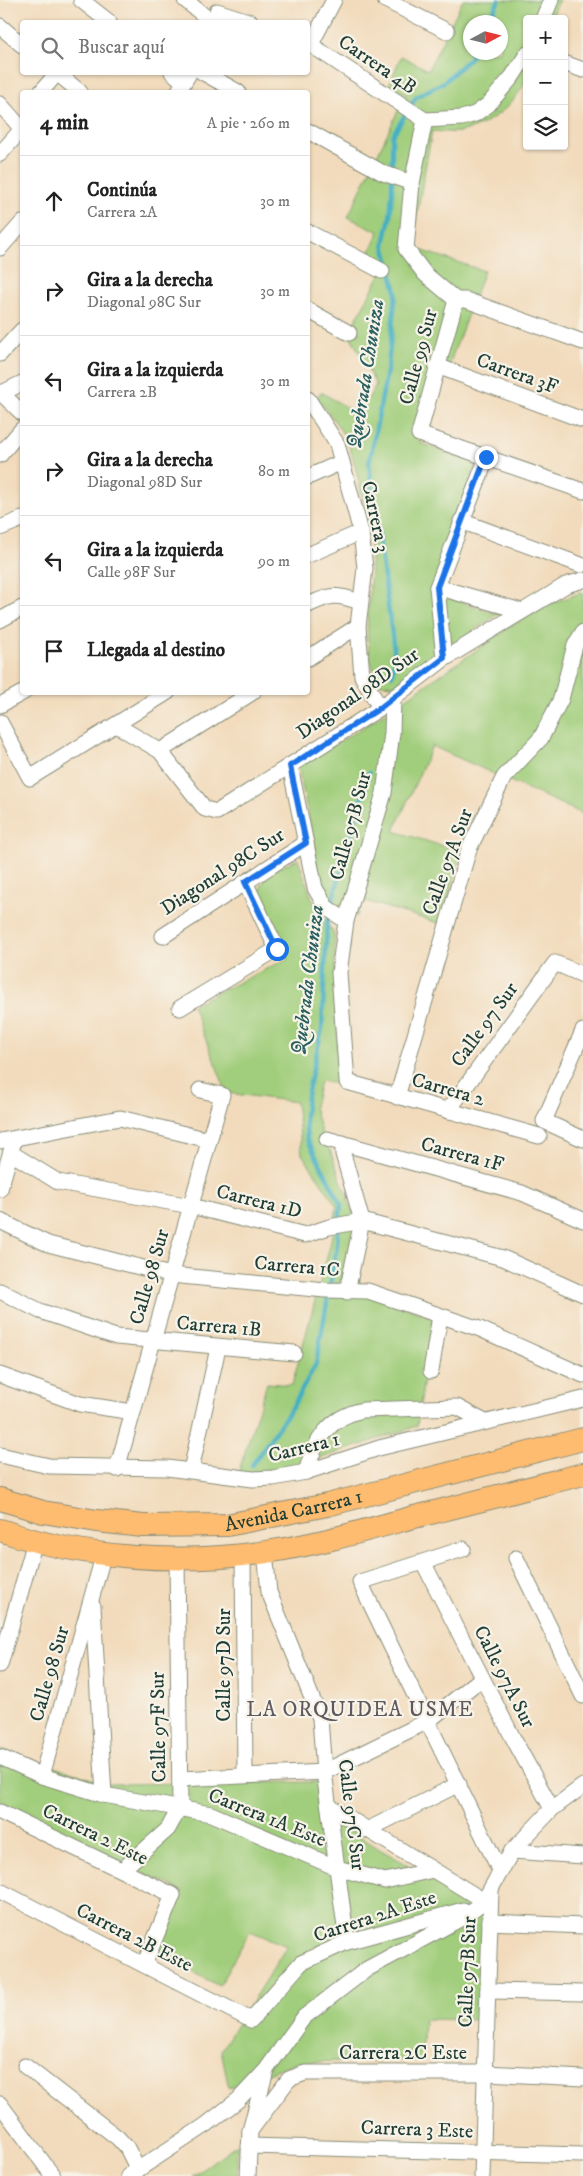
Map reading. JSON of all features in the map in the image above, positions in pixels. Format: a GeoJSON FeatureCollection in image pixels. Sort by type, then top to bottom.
{"type":"FeatureCollection","features":[{"type":"Feature","properties":{"kind":"highway","name":"Avenida Carrera 1"},"geometry":{"type":"LineString","coordinates":[[0,1499],[44,1512],[97,1521],[143,1526],[226,1525],[327,1505],[583,1439]]}},
{"type":"Feature","properties":{"kind":"highway","name":"Avenida Carrera 1"},"geometry":{"type":"LineString","coordinates":[[0,1530],[34,1541],[104,1554],[177,1559],[254,1553],[334,1538],[583,1474]]}},
{"type":"Feature","properties":{"kind":"street"},"geometry":{"type":"LineString","coordinates":[[81,0],[106,20]]}},
{"type":"Feature","properties":{"kind":"street"},"geometry":{"type":"LineString","coordinates":[[185,0],[216,14],[242,20]]}},
{"type":"Feature","properties":{"kind":"street"},"geometry":{"type":"LineString","coordinates":[[310,43],[334,0]]}},
{"type":"Feature","properties":{"kind":"street"},"geometry":{"type":"LineString","coordinates":[[385,0],[447,31]]}},
{"type":"Feature","properties":{"kind":"street"},"geometry":{"type":"LineString","coordinates":[[544,15],[550,0]]}},
{"type":"Feature","properties":{"kind":"street"},"geometry":{"type":"LineString","coordinates":[[0,26],[20,43]]}},
{"type":"Feature","properties":{"kind":"street","name":"Carrera 4B"},"geometry":{"type":"LineString","coordinates":[[310,43],[396,99],[401,105],[421,118]]}},
{"type":"Feature","properties":{"kind":"street"},"geometry":{"type":"LineString","coordinates":[[523,60],[512,77],[488,105],[475,114],[462,118],[421,118],[407,181],[406,248],[425,274],[461,300],[583,342]]}},
{"type":"Feature","properties":{"kind":"street"},"geometry":{"type":"LineString","coordinates":[[568,64],[583,70]]}},
{"type":"Feature","properties":{"kind":"street"},"geometry":{"type":"LineString","coordinates":[[43,90],[54,75]]}},
{"type":"Feature","properties":{"kind":"street"},"geometry":{"type":"LineString","coordinates":[[59,75],[77,90]]}},
{"type":"Feature","properties":{"kind":"street"},"geometry":{"type":"LineString","coordinates":[[207,75],[234,90]]}},
{"type":"Feature","properties":{"kind":"street"},"geometry":{"type":"LineString","coordinates":[[0,104],[20,127]]}},
{"type":"Feature","properties":{"kind":"street"},"geometry":{"type":"LineString","coordinates":[[0,154],[20,131]]}},
{"type":"Feature","properties":{"kind":"street"},"geometry":{"type":"LineString","coordinates":[[310,132],[383,172],[407,181]]}},
{"type":"Feature","properties":{"kind":"street"},"geometry":{"type":"LineString","coordinates":[[0,248],[20,225]]}},
{"type":"Feature","properties":{"kind":"street"},"geometry":{"type":"LineString","coordinates":[[310,233],[382,271]]}},
{"type":"Feature","properties":{"kind":"street","name":"Calle 99 Sur"},"geometry":{"type":"LineString","coordinates":[[461,300],[436,366],[419,434],[486,457]]}},
{"type":"Feature","properties":{"kind":"street"},"geometry":{"type":"LineString","coordinates":[[310,311],[349,333]]}},
{"type":"Feature","properties":{"kind":"street"},"geometry":{"type":"LineString","coordinates":[[0,354],[20,332]]}},
{"type":"Feature","properties":{"kind":"street","name":"Carrera 3F"},"geometry":{"type":"LineString","coordinates":[[436,366],[583,420]]}},
{"type":"Feature","properties":{"kind":"street"},"geometry":{"type":"LineString","coordinates":[[20,384],[1,392],[20,411]]}},
{"type":"Feature","properties":{"kind":"street","name":"Carrera 3"},"geometry":{"type":"LineString","coordinates":[[310,402],[336,444],[361,532],[365,568],[358,626],[362,676],[380,708]]}},
{"type":"Feature","properties":{"kind":"street"},"geometry":{"type":"LineString","coordinates":[[0,455],[20,431]]}},
{"type":"Feature","properties":{"kind":"street"},"geometry":{"type":"LineString","coordinates":[[444,658],[437,587],[486,457],[583,491]]}},
{"type":"Feature","properties":{"kind":"street"},"geometry":{"type":"LineString","coordinates":[[310,476],[342,462]]}},
{"type":"Feature","properties":{"kind":"street"},"geometry":{"type":"LineString","coordinates":[[0,528],[20,520]]}},
{"type":"Feature","properties":{"kind":"street"},"geometry":{"type":"LineString","coordinates":[[461,521],[582,562],[579,581]]}},
{"type":"Feature","properties":{"kind":"street"},"geometry":{"type":"LineString","coordinates":[[310,554],[361,532]]}},
{"type":"Feature","properties":{"kind":"street","name":"Diagonal 98D Sur"},"geometry":{"type":"LineString","coordinates":[[160,751],[205,809],[217,812],[380,708],[444,658],[521,611],[579,581]]}},
{"type":"Feature","properties":{"kind":"street"},"geometry":{"type":"LineString","coordinates":[[437,587],[521,611]]}},
{"type":"Feature","properties":{"kind":"street"},"geometry":{"type":"LineString","coordinates":[[310,604],[328,595],[341,595],[360,602]]}},
{"type":"Feature","properties":{"kind":"street"},"geometry":{"type":"LineString","coordinates":[[0,620],[20,609]]}},
{"type":"Feature","properties":{"kind":"street"},"geometry":{"type":"LineString","coordinates":[[310,657],[358,626]]}},
{"type":"Feature","properties":{"kind":"street","name":"Calle 97A Sur"},"geometry":{"type":"LineString","coordinates":[[397,1097],[470,849],[504,777],[541,738],[561,699],[575,645],[583,632]]}},
{"type":"Feature","properties":{"kind":"street"},"geometry":{"type":"LineString","coordinates":[[0,705],[20,694]]}},
{"type":"Feature","properties":{"kind":"street"},"geometry":{"type":"LineString","coordinates":[[0,722],[30,778],[163,695]]}},
{"type":"Feature","properties":{"kind":"street"},"geometry":{"type":"LineString","coordinates":[[116,725],[160,751],[248,695]]}},
{"type":"Feature","properties":{"kind":"street","name":"Calle 97B Sur"},"geometry":{"type":"LineString","coordinates":[[347,1082],[336,914],[384,793],[392,733],[393,699]]}},
{"type":"Feature","properties":{"kind":"street"},"geometry":{"type":"LineString","coordinates":[[290,766],[315,888],[336,914]]}},
{"type":"Feature","properties":{"kind":"street","name":"Diagonal 98C Sur"},"geometry":{"type":"LineString","coordinates":[[162,936],[306,843]]}},
{"type":"Feature","properties":{"kind":"street"},"geometry":{"type":"LineString","coordinates":[[180,1008],[277,949],[245,882]]}},
{"type":"Feature","properties":{"kind":"street","name":"Calle 97 Sur"},"geometry":{"type":"LineString","coordinates":[[448,1111],[555,963],[583,975]]}},
{"type":"Feature","properties":{"kind":"street"},"geometry":{"type":"LineString","coordinates":[[583,1031],[578,1055],[544,1121],[583,1138]]}},
{"type":"Feature","properties":{"kind":"street","name":"Carrera 2"},"geometry":{"type":"LineString","coordinates":[[347,1082],[539,1136]]}},
{"type":"Feature","properties":{"kind":"street","name":"Calle 98 Sur"},"geometry":{"type":"LineString","coordinates":[[117,1469],[222,1095],[200,1090]]}},
{"type":"Feature","properties":{"kind":"street"},"geometry":{"type":"LineString","coordinates":[[0,1189],[11,1153],[7,1139],[120,1118],[209,1140]]}},
{"type":"Feature","properties":{"kind":"street","name":"Carrera 1F"},"geometry":{"type":"LineString","coordinates":[[327,1139],[522,1193],[583,1220]]}},
{"type":"Feature","properties":{"kind":"street"},"geometry":{"type":"LineString","coordinates":[[336,1291],[356,1222],[343,1154],[343,1143]]}},
{"type":"Feature","properties":{"kind":"street","name":"Carrera 1D"},"geometry":{"type":"LineString","coordinates":[[11,1153],[58,1182],[191,1206],[305,1235],[356,1222],[503,1258],[583,1294]]}},
{"type":"Feature","properties":{"kind":"street","name":"Carrera 1C"},"geometry":{"type":"LineString","coordinates":[[0,1221],[48,1244],[171,1274],[336,1291],[368,1291],[480,1329],[583,1375]]}},
{"type":"Feature","properties":{"kind":"street","name":"Carrera 1B"},"geometry":{"type":"LineString","coordinates":[[0,1291],[40,1311],[116,1337],[294,1354]]}},
{"type":"Feature","properties":{"kind":"street"},"geometry":{"type":"LineString","coordinates":[[431,1371],[440,1316]]}},
{"type":"Feature","properties":{"kind":"street"},"geometry":{"type":"LineString","coordinates":[[191,1470],[218,1348]]}},
{"type":"Feature","properties":{"kind":"street"},"geometry":{"type":"LineString","coordinates":[[0,1375],[80,1404],[133,1412]]}},
{"type":"Feature","properties":{"kind":"street","name":"Carrera 1"},"geometry":{"type":"LineString","coordinates":[[0,1455],[49,1466],[191,1470],[253,1479],[273,1478],[306,1472],[379,1448],[583,1399]]}},
{"type":"Feature","properties":{"kind":"street"},"geometry":{"type":"LineString","coordinates":[[306,1472],[313,1449],[335,1419],[349,1413],[363,1410],[457,1407],[485,1422]]}},
{"type":"Feature","properties":{"kind":"street"},"geometry":{"type":"LineString","coordinates":[[0,1665],[34,1541]]}},
{"type":"Feature","properties":{"kind":"street"},"geometry":{"type":"LineString","coordinates":[[463,1548],[360,1582],[500,1871]]}},
{"type":"Feature","properties":{"kind":"street","name":"Calle 97C Sur"},"geometry":{"type":"LineString","coordinates":[[254,1553],[320,1718],[324,1772],[347,1942]]}},
{"type":"Feature","properties":{"kind":"street","name":"Calle 97D Sur"},"geometry":{"type":"LineString","coordinates":[[245,1775],[254,1553]]}},
{"type":"Feature","properties":{"kind":"street","name":"Calle 98 Sur"},"geometry":{"type":"LineString","coordinates":[[42,1776],[104,1554]]}},
{"type":"Feature","properties":{"kind":"street"},"geometry":{"type":"LineString","coordinates":[[516,1558],[583,1696]]}},
{"type":"Feature","properties":{"kind":"street","name":"Calle 97F Sur"},"geometry":{"type":"LineString","coordinates":[[122,1870],[168,1829],[180,1807],[177,1559]]}},
{"type":"Feature","properties":{"kind":"street","name":"Calle 97A Sur"},"geometry":{"type":"LineString","coordinates":[[423,1562],[552,1809]]}},
{"type":"Feature","properties":{"kind":"street"},"geometry":{"type":"LineString","coordinates":[[93,1594],[104,1795]]}},
{"type":"Feature","properties":{"kind":"street","name":"Carrera 1A Este"},"geometry":{"type":"LineString","coordinates":[[180,1778],[324,1772],[428,1721],[482,1678]]}},
{"type":"Feature","properties":{"kind":"street","name":"Carrera 1A Este"},"geometry":{"type":"LineString","coordinates":[[0,1758],[42,1776],[104,1795],[211,1814],[337,1868],[385,1880],[433,1870]]}},
{"type":"Feature","properties":{"kind":"street"},"geometry":{"type":"LineString","coordinates":[[367,1830],[459,1784]]}},
{"type":"Feature","properties":{"kind":"street"},"geometry":{"type":"LineString","coordinates":[[25,2066],[118,2138],[127,2148],[133,2173],[206,2125],[238,2100],[266,2070],[304,2017],[367,1969],[460,1919],[484,1898],[512,1851],[552,1809],[582,1786]]}},
{"type":"Feature","properties":{"kind":"street"},"geometry":{"type":"LineString","coordinates":[[329,1806],[433,1870],[484,1898]]}},
{"type":"Feature","properties":{"kind":"street","name":"Carrera 2 Este"},"geometry":{"type":"LineString","coordinates":[[0,1812],[173,1895],[144,1965]]}},
{"type":"Feature","properties":{"kind":"street"},"geometry":{"type":"LineString","coordinates":[[512,1851],[583,1856]]}},
{"type":"Feature","properties":{"kind":"street","name":"Carrera 2B Este"},"geometry":{"type":"LineString","coordinates":[[0,1891],[251,2020]]}},
{"type":"Feature","properties":{"kind":"street","name":"Calle 97B Sur"},"geometry":{"type":"LineString","coordinates":[[482,2176],[490,1922],[484,1898]]}},
{"type":"Feature","properties":{"kind":"street","name":"Carrera 2A Este"},"geometry":{"type":"LineString","coordinates":[[251,2020],[301,1962],[347,1942],[484,1898]]}},
{"type":"Feature","properties":{"kind":"street"},"geometry":{"type":"LineString","coordinates":[[490,1922],[583,1926]]}},
{"type":"Feature","properties":{"kind":"street"},"geometry":{"type":"LineString","coordinates":[[488,1991],[583,1993]]}},
{"type":"Feature","properties":{"kind":"street"},"geometry":{"type":"LineString","coordinates":[[248,2176],[250,2131],[266,2070]]}},
{"type":"Feature","properties":{"kind":"street","name":"Carrera 2C Este"},"geometry":{"type":"LineString","coordinates":[[250,2131],[289,2079],[305,2073],[485,2073],[583,2078]]}},
{"type":"Feature","properties":{"kind":"street"},"geometry":{"type":"LineString","coordinates":[[0,2104],[53,2176]]}},
{"type":"Feature","properties":{"kind":"street","name":"Carrera 3 Este"},"geometry":{"type":"LineString","coordinates":[[249,2146],[583,2155]]}},
{"type":"Feature","properties":{"kind":"green space"},"geometry":{"type":"Polygon","coordinates":[[[463,0],[559,0],[553,15],[523,15],[523,86],[508,106],[490,120],[470,129],[459,132],[432,131],[411,247],[484,271],[420,443],[476,463],[431,592],[498,614],[394,685],[380,684],[370,655],[368,624],[371,550],[364,505],[353,459],[344,435],[317,398],[321,392],[359,415],[376,385],[349,333],[382,271],[365,262],[379,232],[348,217],[406,94],[389,85],[401,56],[428,70],[463,0]]]}},
{"type":"Feature","properties":{"kind":"green space"},"geometry":{"type":"Polygon","coordinates":[[[583,592],[583,814],[432,746],[394,831],[462,852],[441,924],[362,900],[357,917],[335,906],[318,875],[315,846],[298,767],[370,723],[516,623],[555,602],[583,592]]]}},
{"type":"Feature","properties":{"kind":"green space"},"geometry":{"type":"Polygon","coordinates":[[[298,859],[314,904],[334,934],[339,1084],[320,1081],[314,1107],[321,1132],[330,1150],[359,1229],[359,1279],[365,1293],[433,1318],[417,1426],[277,1473],[237,1477],[267,1383],[292,1385],[330,1246],[337,1206],[302,1154],[296,1102],[227,1093],[192,1005],[289,958],[264,914],[261,890],[264,880],[273,871],[298,859]]]}},
{"type":"Feature","properties":{"kind":"green space"},"geometry":{"type":"Polygon","coordinates":[[[0,1750],[108,1784],[319,1782],[325,1814],[381,1850],[463,1895],[486,1913],[489,2020],[424,2019],[422,2060],[297,2062],[229,2088],[221,2050],[287,1946],[250,1931],[219,1986],[156,1952],[182,1891],[0,1803],[0,1750]]]}},
{"type":"Feature","properties":{"kind":"green space"},"geometry":{"type":"Polygon","coordinates":[[[237,2144],[237,2176],[193,2176],[237,2144]]]}},
{"type":"Feature","properties":{"kind":"waterway","name":"Quebrada Chuniza"},"geometry":{"type":"LineString","coordinates":[[492,15],[499,0]]}},
{"type":"Feature","properties":{"kind":"waterway","name":"Quebrada Chuniza"},"geometry":{"type":"LineString","coordinates":[[392,675],[395,658],[369,464],[388,366],[396,292],[384,244],[390,217],[392,191],[392,136],[416,97],[444,82],[468,60]]}},
{"type":"Feature","properties":{"kind":"waterway","name":"Quebrada Chuniza"},"geometry":{"type":"LineString","coordinates":[[331,906],[369,773]]}},
{"type":"Feature","properties":{"kind":"waterway","name":"Quebrada Chuniza"},"geometry":{"type":"LineString","coordinates":[[252,1465],[293,1406],[316,1364],[336,1252],[341,1204],[307,1139],[305,1117],[307,1096],[322,1029],[329,913]]}},
{"type":"Feature","properties":{"kind":"district","name":"LA ORQUIDEA USME"},"geometry":{"type":"Point","coordinates":[360,1710]}},
{"type":"Feature","properties":{"kind":"route"},"geometry":{"type":"LineString","coordinates":[[277,949],[245,882],[306,843],[290,766],[393,699],[444,658],[437,587],[486,457]]}}]}
